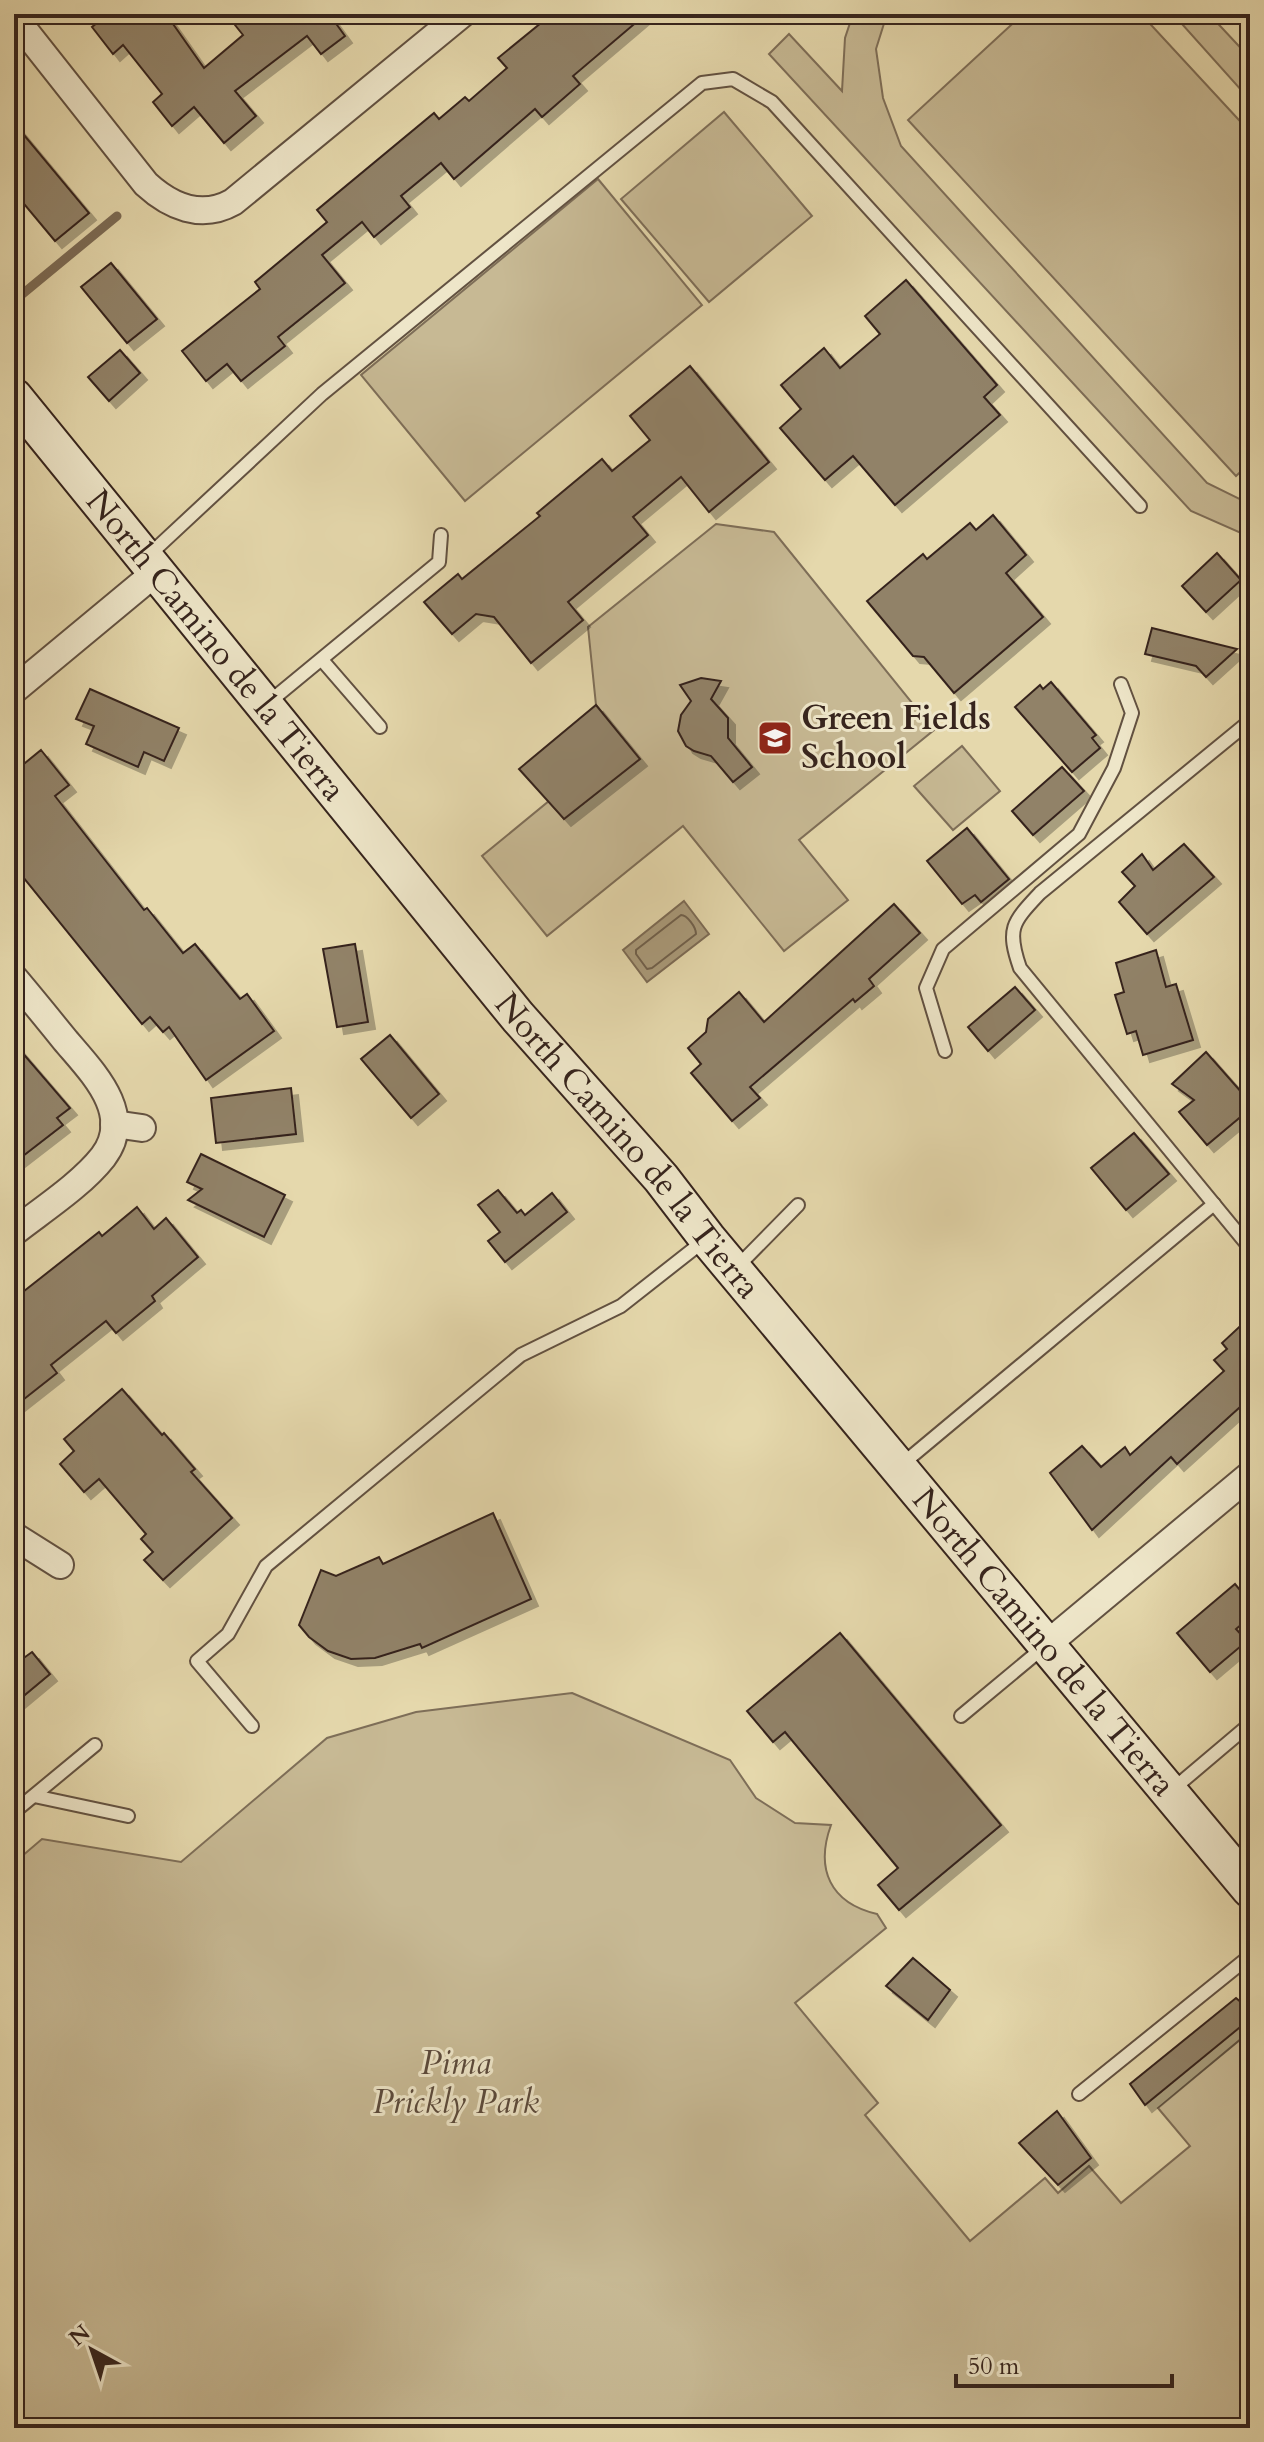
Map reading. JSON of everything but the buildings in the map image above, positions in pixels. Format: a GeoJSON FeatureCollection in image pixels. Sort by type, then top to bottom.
{"type":"FeatureCollection","features":[{"type":"Feature","properties":{"kind":"street"},"geometry":{"type":"LineString","coordinates":[[14,17],[146,184],[186,217],[223,208],[233,202],[462,14]]}},
{"type":"Feature","properties":{"kind":"street","name":"North Camino de la Tierra"},"geometry":{"type":"LineString","coordinates":[[14,397],[518,1017],[661,1178],[707,1238],[1250,1889]]}},
{"type":"Feature","properties":{"kind":"street"},"geometry":{"type":"LineString","coordinates":[[14,690],[150,566]]}},
{"type":"Feature","properties":{"kind":"street"},"geometry":{"type":"LineString","coordinates":[[14,978],[103,1086],[113,1111],[114,1124],[112,1139],[102,1157],[14,1232]]}},
{"type":"Feature","properties":{"kind":"street"},"geometry":{"type":"LineString","coordinates":[[114,1124],[142,1128]]}},
{"type":"Feature","properties":{"kind":"street"},"geometry":{"type":"LineString","coordinates":[[1046,1645],[1250,1475]]}},
{"type":"Feature","properties":{"kind":"street"},"geometry":{"type":"LineString","coordinates":[[14,1536],[60,1565]]}},
{"type":"Feature","properties":{"kind":"lane"},"geometry":{"type":"LineString","coordinates":[[150,566],[322,394],[702,83],[733,79],[772,102],[1140,506]]}},
{"type":"Feature","properties":{"kind":"lane"},"geometry":{"type":"LineString","coordinates":[[264,707],[439,562],[441,535]]}},
{"type":"Feature","properties":{"kind":"lane"},"geometry":{"type":"LineString","coordinates":[[322,660],[380,727]]}},
{"type":"Feature","properties":{"kind":"lane"},"geometry":{"type":"LineString","coordinates":[[945,1051],[926,988],[943,949],[1079,834],[1114,768],[1132,713],[1121,684]]}},
{"type":"Feature","properties":{"kind":"lane"},"geometry":{"type":"LineString","coordinates":[[1250,721],[1040,893],[1018,917],[1011,943],[1020,968],[1250,1248]]}},
{"type":"Feature","properties":{"kind":"lane"},"geometry":{"type":"LineString","coordinates":[[898,1467],[1214,1204]]}},
{"type":"Feature","properties":{"kind":"lane"},"geometry":{"type":"LineString","coordinates":[[735,1270],[798,1205]]}},
{"type":"Feature","properties":{"kind":"lane"},"geometry":{"type":"LineString","coordinates":[[252,1726],[197,1661],[228,1634],[266,1566],[521,1355],[621,1306],[707,1238]]}},
{"type":"Feature","properties":{"kind":"lane"},"geometry":{"type":"LineString","coordinates":[[961,1716],[1046,1645]]}},
{"type":"Feature","properties":{"kind":"lane"},"geometry":{"type":"LineString","coordinates":[[1170,1792],[1250,1724]]}},
{"type":"Feature","properties":{"kind":"lane"},"geometry":{"type":"LineString","coordinates":[[14,1812],[95,1745]]}},
{"type":"Feature","properties":{"kind":"lane"},"geometry":{"type":"LineString","coordinates":[[34,1796],[128,1816]]}},
{"type":"Feature","properties":{"kind":"lane"},"geometry":{"type":"LineString","coordinates":[[1079,2094],[1250,1956]]}},
{"type":"Feature","properties":{"kind":"green space"},"geometry":{"type":"Polygon","coordinates":[[[853,14],[887,14],[876,49],[883,98],[901,146],[1207,483],[1250,504],[1250,537],[1191,511],[769,54],[789,34],[842,91],[845,38],[853,14]]]}},
{"type":"Feature","properties":{"kind":"green space"},"geometry":{"type":"Polygon","coordinates":[[[1023,14],[1141,14],[1250,132],[1250,463],[1236,476],[908,120],[1023,14]]]}},
{"type":"Feature","properties":{"kind":"green space"},"geometry":{"type":"Polygon","coordinates":[[[1173,14],[1209,14],[1250,58],[1250,100],[1173,14]]]}},
{"type":"Feature","properties":{"kind":"green space"},"geometry":{"type":"Polygon","coordinates":[[[724,112],[812,216],[709,302],[621,199],[724,112]]]}},
{"type":"Feature","properties":{"kind":"green space"},"geometry":{"type":"Polygon","coordinates":[[[598,179],[702,305],[465,501],[361,375],[598,179]]]}},
{"type":"Feature","properties":{"kind":"green space"},"geometry":{"type":"Polygon","coordinates":[[[716,524],[774,532],[934,730],[799,840],[848,900],[784,951],[683,826],[547,936],[482,856],[549,801],[564,819],[639,759],[596,705],[588,627],[716,524]]]}},
{"type":"Feature","properties":{"kind":"green space"},"geometry":{"type":"Polygon","coordinates":[[[962,746],[1000,791],[953,830],[914,786],[962,746]]]}},
{"type":"Feature","properties":{"kind":"green space","name":"Pima Prickly Park"},"geometry":{"type":"Polygon","coordinates":[[[572,1693],[730,1760],[756,1798],[795,1823],[831,1825],[825,1856],[830,1882],[848,1902],[877,1914],[886,1928],[795,2003],[878,2103],[865,2115],[970,2241],[1045,2178],[1058,2193],[1089,2166],[1121,2203],[1190,2146],[1158,2108],[1248,2033],[1250,2428],[21,2428],[14,2425],[14,1863],[42,1839],[181,1862],[327,1738],[416,1712],[572,1693]]]}},
{"type":"Feature","properties":{"kind":"water"},"geometry":{"type":"Polygon","coordinates":[[[684,901],[709,934],[647,982],[623,950],[684,901]]]}},
{"type":"Feature","properties":{"kind":"waterway"},"geometry":{"type":"LineString","coordinates":[[14,301],[117,216]]}},
{"type":"Feature","properties":{"kind":"place","name":"Green Fields School"},"geometry":{"type":"Point","coordinates":[775,738]}}]}
